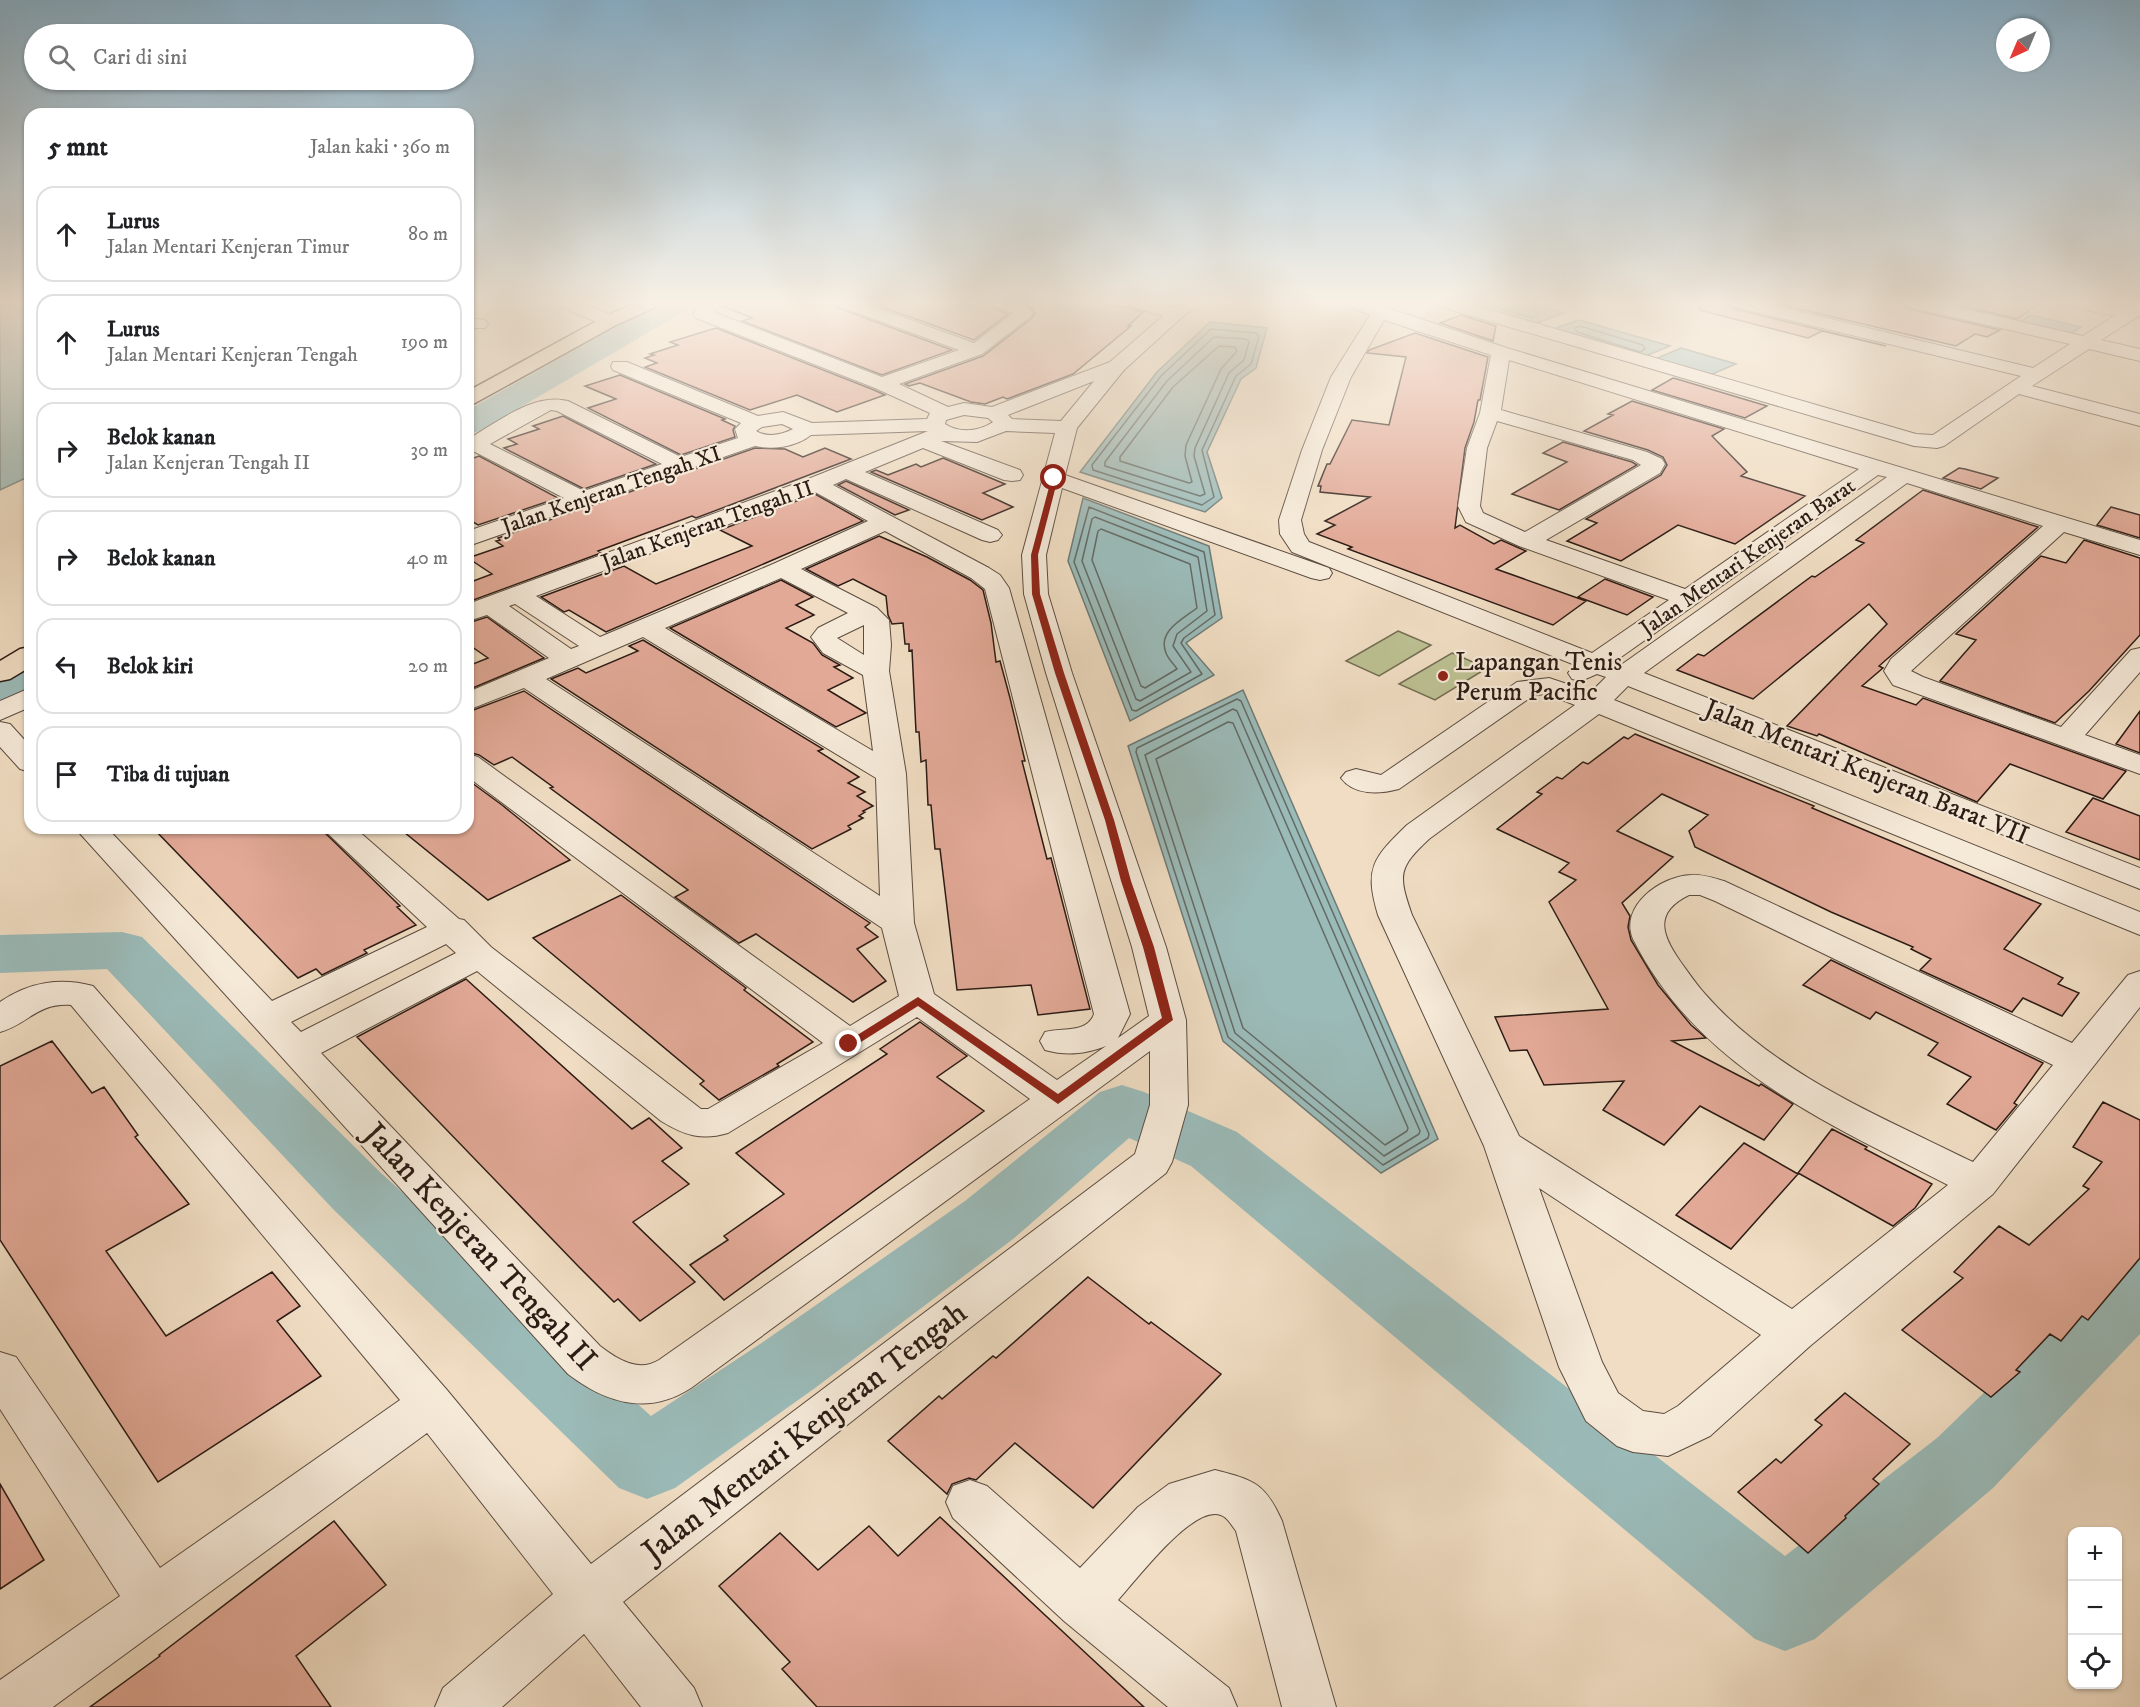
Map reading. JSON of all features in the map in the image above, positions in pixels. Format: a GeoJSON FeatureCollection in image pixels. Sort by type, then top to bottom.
{"type":"FeatureCollection","features":[{"type":"Feature","properties":{"kind":"main road"},"geometry":{"type":"LineString","coordinates":[[474,396],[500,382]]}},
{"type":"Feature","properties":{"kind":"main road"},"geometry":{"type":"LineString","coordinates":[[0,673],[19,646]]}},
{"type":"Feature","properties":{"kind":"street"},"geometry":{"type":"LineString","coordinates":[[653,382],[755,431],[781,441],[798,436],[804,429],[937,428],[978,435],[997,429],[998,419]]}},
{"type":"Feature","properties":{"kind":"street"},"geometry":{"type":"LineString","coordinates":[[876,382],[937,428],[1012,476]]}},
{"type":"Feature","properties":{"kind":"street"},"geometry":{"type":"LineString","coordinates":[[882,384],[888,382]]}},
{"type":"Feature","properties":{"kind":"street"},"geometry":{"type":"LineString","coordinates":[[998,419],[1081,382]]}},
{"type":"Feature","properties":{"kind":"street"},"geometry":{"type":"LineString","coordinates":[[1103,382],[1067,427],[1034,555],[1036,594],[1059,673],[1149,947],[1168,1020]]}},
{"type":"Feature","properties":{"kind":"street"},"geometry":{"type":"LineString","coordinates":[[1292,552],[1290,520],[1334,394],[1341,382]]}},
{"type":"Feature","properties":{"kind":"street"},"geometry":{"type":"LineString","coordinates":[[1496,382],[1490,413],[1493,442],[1470,510],[1482,521],[1527,541],[1687,598]]}},
{"type":"Feature","properties":{"kind":"street"},"geometry":{"type":"LineString","coordinates":[[1597,382],[2140,548]]}},
{"type":"Feature","properties":{"kind":"street"},"geometry":{"type":"LineString","coordinates":[[1709,382],[1927,442],[1942,440],[1979,412],[2028,382]]}},
{"type":"Feature","properties":{"kind":"street"},"geometry":{"type":"LineString","coordinates":[[2018,388],[2140,420]]}},
{"type":"Feature","properties":{"kind":"street"},"geometry":{"type":"LineString","coordinates":[[474,445],[538,408],[550,404],[573,410],[678,464]]}},
{"type":"Feature","properties":{"kind":"street"},"geometry":{"type":"LineString","coordinates":[[1490,413],[1640,456],[1654,464],[1652,468],[1527,541]]}},
{"type":"Feature","properties":{"kind":"street"},"geometry":{"type":"LineString","coordinates":[[998,419],[1067,427]]}},
{"type":"Feature","properties":{"kind":"street"},"geometry":{"type":"LineString","coordinates":[[1493,442],[1537,426]]}},
{"type":"Feature","properties":{"kind":"street","name":"Jalan Kenjeran Tengah II"},"geometry":{"type":"LineString","coordinates":[[479,609],[816,484],[937,428]]}},
{"type":"Feature","properties":{"kind":"street","name":"Jalan Kenjeran Tengah XI"},"geometry":{"type":"LineString","coordinates":[[474,536],[678,464],[755,431]]}},
{"type":"Feature","properties":{"kind":"street"},"geometry":{"type":"LineString","coordinates":[[474,447],[581,498]]}},
{"type":"Feature","properties":{"kind":"street","name":"Jalan Mentari Kenjeran Barat"},"geometry":{"type":"LineString","coordinates":[[1569,686],[1593,664],[1875,467]]}},
{"type":"Feature","properties":{"kind":"street"},"geometry":{"type":"LineString","coordinates":[[845,471],[990,535]]}},
{"type":"Feature","properties":{"kind":"street","name":"Jalan Mentari Kenjeran Barat"},"geometry":{"type":"LineString","coordinates":[[1569,686],[1624,675],[1903,476]]}},
{"type":"Feature","properties":{"kind":"street"},"geometry":{"type":"LineString","coordinates":[[1054,478],[1292,552],[1429,608],[1569,686],[2140,924]]}},
{"type":"Feature","properties":{"kind":"street"},"geometry":{"type":"LineString","coordinates":[[816,484],[980,573],[991,580],[997,588],[1112,1014],[1107,1029],[1093,1038],[1075,1043],[1058,1041]]}},
{"type":"Feature","properties":{"kind":"street"},"geometry":{"type":"LineString","coordinates":[[474,700],[782,569],[885,522]]}},
{"type":"Feature","properties":{"kind":"street"},"geometry":{"type":"LineString","coordinates":[[2060,523],[1900,665],[1897,671],[1904,679],[1913,683],[2140,765]]}},
{"type":"Feature","properties":{"kind":"street"},"geometry":{"type":"LineString","coordinates":[[782,569],[868,613],[876,620],[876,671],[891,774],[897,923],[918,1000],[1058,1100]]}},
{"type":"Feature","properties":{"kind":"street"},"geometry":{"type":"LineString","coordinates":[[517,595],[599,647]]}},
{"type":"Feature","properties":{"kind":"street","name":"Jalan Mentari Kenjeran Barat VII"},"geometry":{"type":"LineString","coordinates":[[1429,608],[1624,675],[2140,879]]}},
{"type":"Feature","properties":{"kind":"street"},"geometry":{"type":"LineString","coordinates":[[479,609],[569,660]]}},
{"type":"Feature","properties":{"kind":"street"},"geometry":{"type":"LineString","coordinates":[[868,613],[824,637],[833,648],[876,671]]}},
{"type":"Feature","properties":{"kind":"street"},"geometry":{"type":"LineString","coordinates":[[645,627],[891,774]]}},
{"type":"Feature","properties":{"kind":"street"},"geometry":{"type":"LineString","coordinates":[[2067,738],[2140,656]]}},
{"type":"Feature","properties":{"kind":"street"},"geometry":{"type":"LineString","coordinates":[[527,678],[897,923]]}},
{"type":"Feature","properties":{"kind":"street"},"geometry":{"type":"LineString","coordinates":[[1356,777],[1374,785],[1389,783],[1527,688],[1569,686]]}},
{"type":"Feature","properties":{"kind":"street"},"geometry":{"type":"LineString","coordinates":[[1569,686],[1394,854],[1385,873],[1387,891],[1395,915],[1504,1146],[1581,1367],[1602,1407],[1633,1431],[1668,1435],[1694,1421],[1794,1333],[1979,1183],[2140,983]]}},
{"type":"Feature","properties":{"kind":"street"},"geometry":{"type":"LineString","coordinates":[[0,712],[24,699]]}},
{"type":"Feature","properties":{"kind":"street"},"geometry":{"type":"LineString","coordinates":[[0,730],[24,757]]}},
{"type":"Feature","properties":{"kind":"street"},"geometry":{"type":"LineString","coordinates":[[474,767],[849,1044]]}},
{"type":"Feature","properties":{"kind":"street","name":"Jalan Kenjeran Tengah II"},"geometry":{"type":"LineString","coordinates":[[96,834],[584,1360],[602,1374],[633,1385],[662,1382],[687,1366],[1168,1020]]}},
{"type":"Feature","properties":{"kind":"street"},"geometry":{"type":"LineString","coordinates":[[344,834],[452,928],[479,955],[675,1111],[694,1123],[714,1123],[849,1044],[918,1000]]}},
{"type":"Feature","properties":{"kind":"street"},"geometry":{"type":"LineString","coordinates":[[1979,1183],[1818,1099],[1752,1059],[1720,1033],[1699,1012],[1670,974],[1647,933],[1645,920],[1652,907],[1685,885],[1702,885],[1727,894],[2078,1061]]}},
{"type":"Feature","properties":{"kind":"street"},"geometry":{"type":"LineString","coordinates":[[268,1018],[452,928]]}},
{"type":"Feature","properties":{"kind":"street"},"geometry":{"type":"LineString","coordinates":[[298,1050],[479,955]]}},
{"type":"Feature","properties":{"kind":"street"},"geometry":{"type":"LineString","coordinates":[[0,1020],[20,1005],[51,992],[81,994],[431,1404],[675,1707]]}},
{"type":"Feature","properties":{"kind":"street","name":"Jalan Mentari Kenjeran Tengah"},"geometry":{"type":"LineString","coordinates":[[462,1707],[588,1598],[1152,1162],[1169,1105],[1168,1020]]}},
{"type":"Feature","properties":{"kind":"street"},"geometry":{"type":"LineString","coordinates":[[1504,1146],[1794,1333]]}},
{"type":"Feature","properties":{"kind":"street"},"geometry":{"type":"LineString","coordinates":[[0,1371],[153,1601]]}},
{"type":"Feature","properties":{"kind":"street"},"geometry":{"type":"LineString","coordinates":[[8,1707],[431,1404]]}},
{"type":"Feature","properties":{"kind":"street"},"geometry":{"type":"LineString","coordinates":[[1082,1603],[1155,1523],[1186,1500],[1215,1492],[1241,1499],[1258,1521],[1309,1707]]}},
{"type":"Feature","properties":{"kind":"street"},"geometry":{"type":"LineString","coordinates":[[970,1502],[1082,1603],[1210,1707]]}},
{"type":"Feature","properties":{"kind":"green space"},"geometry":{"type":"Polygon","coordinates":[[[1398,631],[1431,645],[1379,676],[1346,661],[1398,631]]]}},
{"type":"Feature","properties":{"kind":"green space","name":"Lapangan Tenis Perum Pacific"},"geometry":{"type":"Polygon","coordinates":[[[1452,653],[1487,668],[1435,700],[1399,684],[1452,653]]]}},
{"type":"Feature","properties":{"kind":"water"},"geometry":{"type":"Polygon","coordinates":[[[0,382],[24,382],[24,479],[0,490],[0,382]]]}},
{"type":"Feature","properties":{"kind":"water"},"geometry":{"type":"Polygon","coordinates":[[[1150,382],[1240,382],[1207,452],[1222,498],[1205,512],[1080,472],[1150,382]]]}},
{"type":"Feature","properties":{"kind":"water"},"geometry":{"type":"Polygon","coordinates":[[[1083,498],[1209,546],[1222,618],[1186,643],[1214,675],[1130,721],[1068,561],[1083,498]]]}},
{"type":"Feature","properties":{"kind":"water"},"geometry":{"type":"Polygon","coordinates":[[[1243,690],[1438,1139],[1381,1173],[1223,1041],[1128,746],[1243,690]]]}},
{"type":"Feature","properties":{"kind":"building"},"geometry":{"type":"Polygon","coordinates":[[[599,382],[636,382],[725,419],[722,420],[735,426],[733,430],[735,437],[681,455],[588,408],[616,399],[585,386],[599,382]]]}},
{"type":"Feature","properties":{"kind":"building"},"geometry":{"type":"Polygon","coordinates":[[[681,382],[853,382],[885,395],[837,412],[797,395],[750,410],[681,382]]]}},
{"type":"Feature","properties":{"kind":"building"},"geometry":{"type":"Polygon","coordinates":[[[912,382],[1053,382],[1007,399],[1003,397],[985,404],[971,402],[920,383],[909,386],[905,384],[912,382]]]}},
{"type":"Feature","properties":{"kind":"building"},"geometry":{"type":"Polygon","coordinates":[[[1400,382],[1483,382],[1465,448],[1455,528],[1460,525],[1494,544],[1501,540],[1526,551],[1496,569],[1586,601],[1553,625],[1348,549],[1352,547],[1317,534],[1335,525],[1325,521],[1370,497],[1320,492],[1321,486],[1318,486],[1327,464],[1330,464],[1352,420],[1389,425],[1400,382]]]}},
{"type":"Feature","properties":{"kind":"building"},"geometry":{"type":"Polygon","coordinates":[[[1667,382],[1685,382],[1767,406],[1745,418],[1652,390],[1667,382]]]}},
{"type":"Feature","properties":{"kind":"building"},"geometry":{"type":"Polygon","coordinates":[[[1632,401],[1724,429],[1712,436],[1747,472],[1741,476],[1805,496],[1735,544],[1678,525],[1621,561],[1567,541],[1597,523],[1586,519],[1661,475],[1667,465],[1663,457],[1648,450],[1584,431],[1613,415],[1608,414],[1632,401]]]}},
{"type":"Feature","properties":{"kind":"building"},"geometry":{"type":"Polygon","coordinates":[[[563,416],[656,464],[584,489],[504,448],[517,444],[508,439],[539,429],[533,426],[563,416]]]}},
{"type":"Feature","properties":{"kind":"building"},"geometry":{"type":"Polygon","coordinates":[[[1563,442],[1637,465],[1559,510],[1512,494],[1567,462],[1543,453],[1563,442]]]}},
{"type":"Feature","properties":{"kind":"building"},"geometry":{"type":"Polygon","coordinates":[[[755,448],[785,449],[803,457],[825,448],[851,459],[696,518],[692,516],[598,551],[601,553],[474,600],[474,581],[492,574],[474,562],[474,556],[503,546],[496,541],[500,540],[498,538],[755,448]]]}},
{"type":"Feature","properties":{"kind":"building"},"geometry":{"type":"Polygon","coordinates":[[[479,456],[558,498],[478,525],[474,523],[474,458],[479,456]]]}},
{"type":"Feature","properties":{"kind":"building"},"geometry":{"type":"Polygon","coordinates":[[[943,458],[1005,484],[983,493],[1013,507],[982,520],[871,472],[876,470],[888,475],[916,464],[921,467],[943,458]]]}},
{"type":"Feature","properties":{"kind":"building"},"geometry":{"type":"Polygon","coordinates":[[[1959,468],[1998,478],[1981,489],[1943,478],[1959,468]]]}},
{"type":"Feature","properties":{"kind":"building"},"geometry":{"type":"Polygon","coordinates":[[[846,481],[909,510],[895,515],[838,485],[846,481]]]}},
{"type":"Feature","properties":{"kind":"building"},"geometry":{"type":"Polygon","coordinates":[[[1923,490],[2038,527],[1879,666],[1883,668],[1862,686],[1916,705],[1923,698],[2126,771],[2103,799],[2010,764],[1977,802],[1819,734],[1817,736],[1787,726],[1887,624],[1869,604],[1753,699],[1677,670],[1698,654],[1704,656],[1812,576],[1815,577],[1864,543],[1856,540],[1923,490]]]}},
{"type":"Feature","properties":{"kind":"building"},"geometry":{"type":"Polygon","coordinates":[[[815,494],[863,521],[606,632],[569,610],[564,612],[541,597],[624,566],[656,584],[752,546],[720,530],[815,494]]]}},
{"type":"Feature","properties":{"kind":"building"},"geometry":{"type":"Polygon","coordinates":[[[2111,507],[2140,515],[2140,538],[2097,525],[2111,507]]]}},
{"type":"Feature","properties":{"kind":"building"},"geometry":{"type":"Polygon","coordinates":[[[879,536],[927,557],[970,580],[983,590],[991,623],[996,662],[1000,661],[1047,859],[1051,858],[1090,1009],[1038,1015],[1031,985],[957,990],[940,849],[935,849],[931,805],[928,805],[926,760],[921,762],[919,732],[916,732],[912,650],[909,651],[909,644],[905,644],[903,623],[892,624],[888,615],[886,596],[853,579],[838,586],[806,569],[879,536]]]}},
{"type":"Feature","properties":{"kind":"building"},"geometry":{"type":"Polygon","coordinates":[[[2084,540],[2140,558],[2140,635],[2089,691],[2055,723],[1940,681],[1976,640],[1956,634],[2041,556],[2066,563],[2084,540]]]}},
{"type":"Feature","properties":{"kind":"building"},"geometry":{"type":"Polygon","coordinates":[[[1605,579],[1653,597],[1627,615],[1578,597],[1605,579]]]}},
{"type":"Feature","properties":{"kind":"building"},"geometry":{"type":"Polygon","coordinates":[[[781,580],[813,597],[796,605],[814,615],[786,628],[813,643],[822,655],[840,665],[834,667],[853,678],[828,690],[866,713],[836,727],[670,628],[781,580]]]}},
{"type":"Feature","properties":{"kind":"building"},"geometry":{"type":"Polygon","coordinates":[[[487,617],[544,658],[474,687],[474,664],[488,658],[474,648],[474,621],[487,617]]]}},
{"type":"Feature","properties":{"kind":"building"},"geometry":{"type":"Polygon","coordinates":[[[643,640],[823,749],[818,751],[859,777],[848,783],[865,792],[857,796],[873,806],[863,811],[865,812],[859,816],[863,818],[848,826],[851,829],[812,849],[551,679],[578,668],[586,673],[638,651],[629,646],[643,640]]]}},
{"type":"Feature","properties":{"kind":"building"},"geometry":{"type":"Polygon","coordinates":[[[524,691],[870,923],[865,927],[878,937],[857,949],[886,981],[853,1002],[756,934],[739,943],[675,897],[688,890],[550,788],[553,787],[512,757],[494,765],[474,754],[474,710],[524,691]]]}},
{"type":"Feature","properties":{"kind":"building"},"geometry":{"type":"Polygon","coordinates":[[[2140,711],[2140,753],[2116,744],[2140,711]]]}},
{"type":"Feature","properties":{"kind":"building"},"geometry":{"type":"Polygon","coordinates":[[[1635,734],[1814,806],[1812,808],[2041,904],[2004,949],[2063,978],[2058,984],[2079,993],[2062,1016],[2023,998],[2012,1012],[1920,970],[1931,959],[1911,949],[1913,947],[1831,912],[1695,847],[1689,831],[1708,815],[1662,794],[1617,831],[1673,857],[1622,903],[1630,916],[1628,927],[1631,940],[1658,985],[1691,1025],[1706,1038],[1672,1041],[1759,1086],[1761,1084],[1793,1104],[1764,1140],[1700,1106],[1664,1145],[1603,1110],[1624,1081],[1544,1085],[1527,1050],[1510,1051],[1495,1017],[1608,1009],[1549,902],[1576,880],[1559,872],[1569,863],[1497,829],[1542,794],[1537,792],[1557,777],[1562,779],[1583,762],[1588,764],[1624,737],[1628,739],[1635,734]]]}},
{"type":"Feature","properties":{"kind":"building"},"geometry":{"type":"Polygon","coordinates":[[[474,784],[570,860],[488,900],[406,834],[474,834],[474,784]]]}},
{"type":"Feature","properties":{"kind":"building"},"geometry":{"type":"Polygon","coordinates":[[[2093,798],[2140,816],[2140,860],[2066,832],[2093,798]]]}},
{"type":"Feature","properties":{"kind":"building"},"geometry":{"type":"Polygon","coordinates":[[[159,834],[326,834],[400,906],[397,907],[416,925],[364,950],[367,953],[322,975],[316,969],[298,978],[159,834]]]}},
{"type":"Feature","properties":{"kind":"building"},"geometry":{"type":"Polygon","coordinates":[[[621,895],[746,988],[744,990],[813,1042],[777,1064],[779,1066],[719,1100],[700,1084],[704,1081],[533,938],[621,895]]]}},
{"type":"Feature","properties":{"kind":"building"},"geometry":{"type":"Polygon","coordinates":[[[1831,960],[2043,1063],[2014,1103],[2017,1105],[1996,1130],[1947,1104],[1971,1077],[1928,1055],[1938,1043],[1876,1012],[1870,1019],[1803,985],[1831,960]]]}},
{"type":"Feature","properties":{"kind":"building"},"geometry":{"type":"Polygon","coordinates":[[[466,979],[632,1129],[649,1118],[682,1148],[662,1161],[689,1184],[633,1222],[695,1282],[640,1321],[618,1299],[614,1302],[579,1267],[357,1037],[466,979]]]}},
{"type":"Feature","properties":{"kind":"building"},"geometry":{"type":"Polygon","coordinates":[[[920,1022],[967,1056],[937,1077],[984,1111],[724,1300],[690,1265],[728,1240],[724,1236],[784,1194],[736,1153],[887,1054],[880,1049],[920,1022]]]}},
{"type":"Feature","properties":{"kind":"building"},"geometry":{"type":"Polygon","coordinates":[[[52,1041],[92,1093],[104,1087],[138,1135],[135,1137],[189,1204],[106,1251],[166,1336],[272,1272],[300,1306],[277,1321],[321,1376],[158,1482],[0,1240],[0,1066],[52,1041]]]}},
{"type":"Feature","properties":{"kind":"building"},"geometry":{"type":"Polygon","coordinates":[[[2103,1102],[2140,1120],[2140,1258],[2088,1320],[2082,1316],[2061,1341],[2050,1334],[2016,1370],[2020,1372],[1991,1397],[1902,1330],[1963,1278],[1954,1272],[1999,1226],[2029,1245],[2089,1189],[2083,1186],[2102,1162],[2073,1147],[2103,1102]]]}},
{"type":"Feature","properties":{"kind":"building"},"geometry":{"type":"Polygon","coordinates":[[[1832,1129],[1932,1184],[1915,1208],[1893,1226],[1798,1173],[1832,1129]]]}},
{"type":"Feature","properties":{"kind":"building"},"geometry":{"type":"Polygon","coordinates":[[[1744,1143],[1798,1174],[1731,1249],[1676,1215],[1744,1143]]]}},
{"type":"Feature","properties":{"kind":"building"},"geometry":{"type":"Polygon","coordinates":[[[1088,1277],[1149,1324],[1151,1322],[1221,1374],[1093,1508],[1015,1443],[976,1480],[969,1478],[952,1484],[947,1494],[888,1441],[939,1396],[942,1399],[993,1356],[996,1358],[1088,1277]]]}},
{"type":"Feature","properties":{"kind":"building"},"geometry":{"type":"Polygon","coordinates":[[[1845,1393],[1910,1444],[1873,1479],[1879,1484],[1808,1553],[1738,1492],[1776,1459],[1781,1463],[1822,1425],[1815,1420],[1845,1393]]]}},
{"type":"Feature","properties":{"kind":"building"},"geometry":{"type":"Polygon","coordinates":[[[0,1484],[44,1560],[0,1589],[0,1484]]]}},
{"type":"Feature","properties":{"kind":"building"},"geometry":{"type":"Polygon","coordinates":[[[940,1517],[1144,1707],[817,1707],[782,1669],[790,1662],[719,1586],[780,1533],[818,1570],[869,1526],[898,1556],[940,1517]]]}},
{"type":"Feature","properties":{"kind":"building"},"geometry":{"type":"Polygon","coordinates":[[[334,1521],[386,1585],[296,1656],[331,1707],[90,1707],[160,1656],[334,1521]]]}},
{"type":"Feature","properties":{"kind":"waterway"},"geometry":{"type":"LineString","coordinates":[[474,421],[542,382]]}},
{"type":"Feature","properties":{"kind":"waterway"},"geometry":{"type":"LineString","coordinates":[[0,689],[24,675]]}},
{"type":"Feature","properties":{"kind":"waterway"},"geometry":{"type":"LineString","coordinates":[[0,954],[122,950],[357,1191],[647,1463],[789,1365],[989,1220],[1122,1108],[1214,1149],[1785,1609],[1965,1463],[2140,1287]]}},
{"type":"Feature","properties":{"kind":"place","name":"Lapangan Tenis Perum Pacific"},"geometry":{"type":"Point","coordinates":[1443,676]}},
{"type":"Feature","properties":{"kind":"route"},"geometry":{"type":"LineString","coordinates":[[849,1044],[918,1000],[1058,1100],[1168,1020],[1149,947],[1126,881],[1093,768],[1059,673],[1036,594],[1034,555],[1054,478]]}}]}
